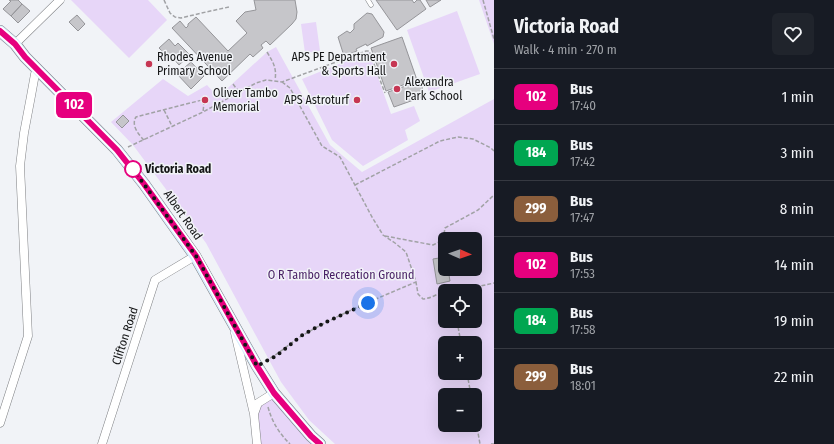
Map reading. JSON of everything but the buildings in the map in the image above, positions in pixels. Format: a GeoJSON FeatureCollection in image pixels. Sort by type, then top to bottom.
{"type":"FeatureCollection","features":[{"type":"Feature","properties":{"kind":"main road","name":"Albert Road"},"geometry":{"type":"LineString","coordinates":[[0,30],[117,150],[144,184],[196,256],[232,321]]}},
{"type":"Feature","properties":{"kind":"main road"},"geometry":{"type":"LineString","coordinates":[[232,321],[257,366],[270,396],[320,444]]}},
{"type":"Feature","properties":{"kind":"street"},"geometry":{"type":"LineString","coordinates":[[15,44],[60,0]]}},
{"type":"Feature","properties":{"kind":"street"},"geometry":{"type":"LineString","coordinates":[[0,423],[28,336],[20,166],[30,96],[35,74],[38,70]]}},
{"type":"Feature","properties":{"kind":"street","name":"Clifton Road"},"geometry":{"type":"LineString","coordinates":[[102,444],[155,280],[196,256]]}},
{"type":"Feature","properties":{"kind":"street","name":"Albert Road"},"geometry":{"type":"LineString","coordinates":[[232,321],[254,414],[257,444]]}},
{"type":"Feature","properties":{"kind":"street"},"geometry":{"type":"LineString","coordinates":[[254,414],[258,403],[270,396]]}},
{"type":"Feature","properties":{"kind":"lane"},"geometry":{"type":"LineString","coordinates":[[368,0],[371,5]]}},
{"type":"Feature","properties":{"kind":"path"},"geometry":{"type":"LineString","coordinates":[[164,0],[170,13],[174,17],[181,18],[229,7]]}},
{"type":"Feature","properties":{"kind":"path"},"geometry":{"type":"LineString","coordinates":[[482,0],[494,39]]}},
{"type":"Feature","properties":{"kind":"path"},"geometry":{"type":"LineString","coordinates":[[282,82],[298,75],[369,51],[385,93]]}},
{"type":"Feature","properties":{"kind":"path"},"geometry":{"type":"LineString","coordinates":[[267,52],[275,66],[275,80]]}},
{"type":"Feature","properties":{"kind":"path"},"geometry":{"type":"LineString","coordinates":[[287,79],[294,78],[298,75]]}},
{"type":"Feature","properties":{"kind":"path"},"geometry":{"type":"LineString","coordinates":[[117,150],[133,145],[203,112],[256,83],[266,80],[282,82],[290,88],[322,146],[340,157],[383,235],[406,252],[416,282],[418,294],[424,299],[432,298],[438,294]]}},
{"type":"Feature","properties":{"kind":"path"},"geometry":{"type":"LineString","coordinates":[[233,84],[239,92]]}},
{"type":"Feature","properties":{"kind":"path"},"geometry":{"type":"LineString","coordinates":[[144,140],[135,128],[134,121],[136,117],[202,100],[204,103],[203,112]]}},
{"type":"Feature","properties":{"kind":"path"},"geometry":{"type":"LineString","coordinates":[[164,110],[172,126]]}},
{"type":"Feature","properties":{"kind":"path"},"geometry":{"type":"LineString","coordinates":[[355,185],[440,141],[458,137],[473,139],[494,151]]}},
{"type":"Feature","properties":{"kind":"path"},"geometry":{"type":"LineString","coordinates":[[383,235],[433,245],[443,240],[445,228],[478,210],[494,195]]}},
{"type":"Feature","properties":{"kind":"path"},"geometry":{"type":"LineString","coordinates":[[257,366],[276,356],[301,336],[324,323],[416,282]]}},
{"type":"Feature","properties":{"kind":"path"},"geometry":{"type":"LineString","coordinates":[[482,286],[494,283]]}},
{"type":"Feature","properties":{"kind":"path"},"geometry":{"type":"LineString","coordinates":[[270,396],[272,421],[282,436],[290,444]]}},
{"type":"Feature","properties":{"kind":"path"},"geometry":{"type":"LineString","coordinates":[[478,432],[480,444]]}},
{"type":"Feature","properties":{"kind":"green space"},"geometry":{"type":"Polygon","coordinates":[[[71,0],[148,0],[167,20],[129,58],[71,0]]]}},
{"type":"Feature","properties":{"kind":"green space"},"geometry":{"type":"Polygon","coordinates":[[[479,0],[494,0],[494,44],[479,0]]]}},
{"type":"Feature","properties":{"kind":"green space"},"geometry":{"type":"Polygon","coordinates":[[[457,11],[480,74],[429,92],[407,30],[457,11]]]}},
{"type":"Feature","properties":{"kind":"green space"},"geometry":{"type":"Polygon","coordinates":[[[316,22],[320,51],[305,53],[301,24],[316,22]]]}},
{"type":"Feature","properties":{"kind":"green space","name":"O R Tambo Recreation Ground"},"geometry":{"type":"Polygon","coordinates":[[[276,47],[330,145],[362,172],[494,99],[494,444],[335,444],[309,420],[281,382],[206,243],[133,145],[111,122],[163,79],[188,96],[207,85],[218,97],[267,52],[276,47]]]}},
{"type":"Feature","properties":{"kind":"green space"},"geometry":{"type":"Polygon","coordinates":[[[369,52],[391,114],[414,106],[420,121],[405,130],[408,140],[363,166],[332,140],[302,79],[369,52]]]}},
{"type":"Feature","properties":{"kind":"green space"},"geometry":{"type":"Polygon","coordinates":[[[274,393],[320,444],[257,444],[256,407],[274,393]]]}},
{"type":"Feature","properties":{"kind":"bus line","name":"102"},"geometry":{"type":"LineString","coordinates":[[0,31],[15,44],[25,57],[117,150],[144,184],[196,256],[257,366],[274,393],[311,436],[320,444]]}},
{"type":"Feature","properties":{"kind":"place","name":"Rhodes Avenue Primary School"},"geometry":{"type":"Point","coordinates":[149,64]}},
{"type":"Feature","properties":{"kind":"place","name":"APS PE Department & Sports Hall"},"geometry":{"type":"Point","coordinates":[394,64]}},
{"type":"Feature","properties":{"kind":"place","name":"Alexandra Park School"},"geometry":{"type":"Point","coordinates":[397,89]}},
{"type":"Feature","properties":{"kind":"place","name":"Oliver Tambo Memorial"},"geometry":{"type":"Point","coordinates":[205,100]}},
{"type":"Feature","properties":{"kind":"place","name":"APS Astroturf"},"geometry":{"type":"Point","coordinates":[357,100]}},
{"type":"Feature","properties":{"kind":"place","name":"Victoria Road"},"geometry":{"type":"Point","coordinates":[133,169]}},
{"type":"Feature","properties":{"kind":"route"},"geometry":{"type":"LineString","coordinates":[[133,169],[196,256],[257,366],[276,356],[301,336],[324,323],[368,303]]}}]}
